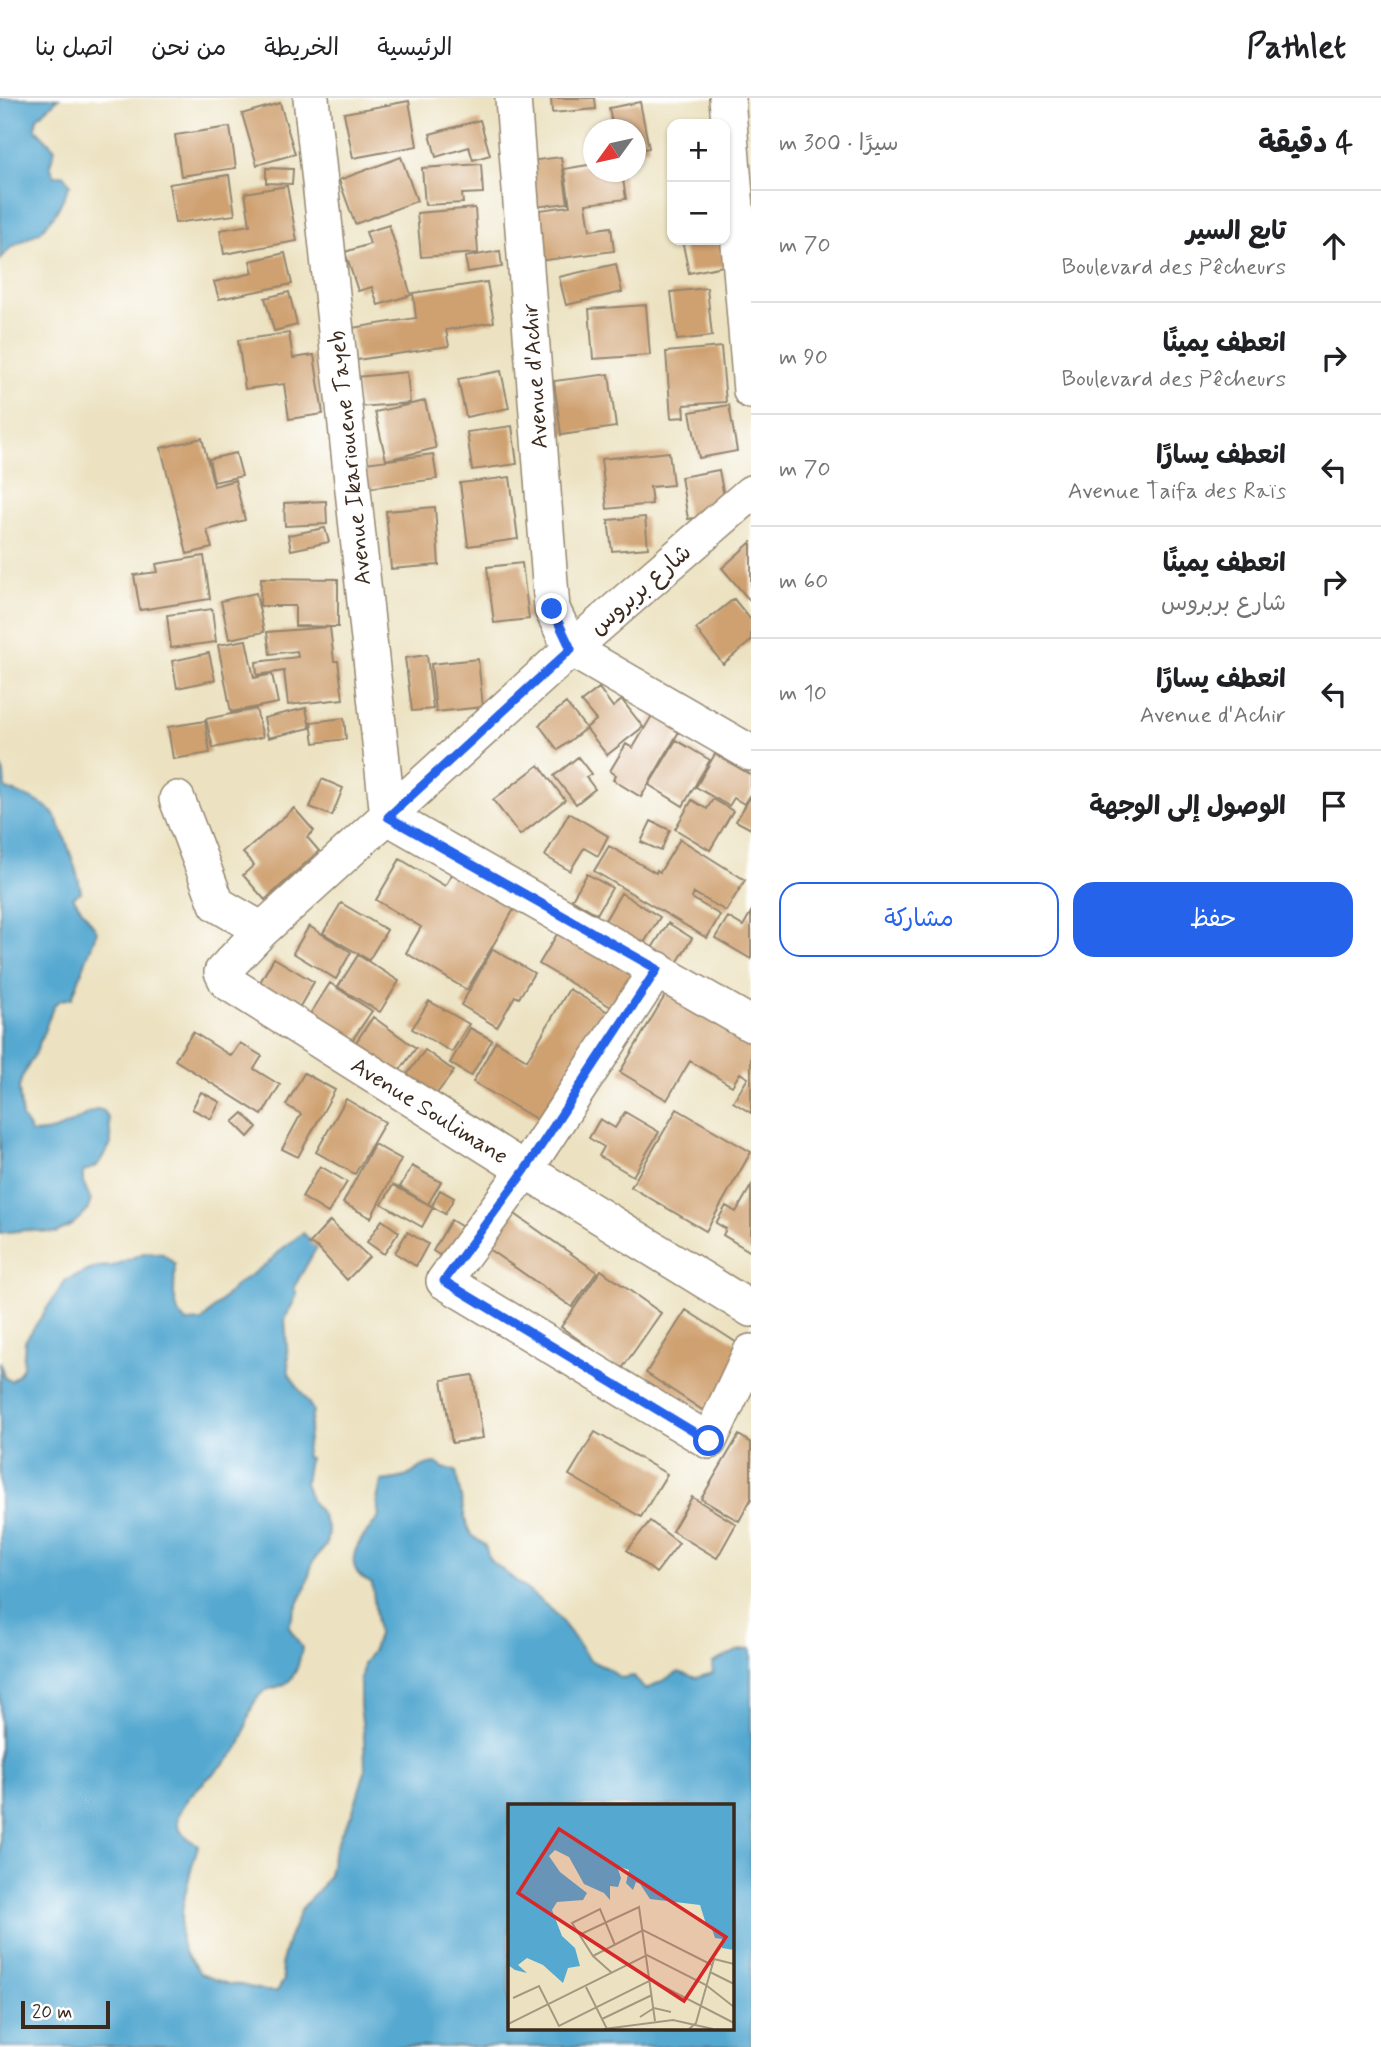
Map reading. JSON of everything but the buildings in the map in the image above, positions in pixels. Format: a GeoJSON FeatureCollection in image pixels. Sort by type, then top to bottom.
{"type":"FeatureCollection","features":[{"type":"Feature","properties":{"kind":"street","name":"Avenue Ikariouene Tayeb"},"geometry":{"type":"LineString","coordinates":[[311,98],[388,817]]}},
{"type":"Feature","properties":{"kind":"street","name":"Avenue d'Achir"},"geometry":{"type":"LineString","coordinates":[[513,98],[552,609],[571,649]]}},
{"type":"Feature","properties":{"kind":"street"},"geometry":{"type":"LineString","coordinates":[[727,98],[751,391]]}},
{"type":"Feature","properties":{"kind":"street","name":"شارع بربروس"},"geometry":{"type":"LineString","coordinates":[[222,972],[262,930],[571,649],[751,493]]}},
{"type":"Feature","properties":{"kind":"street"},"geometry":{"type":"LineString","coordinates":[[571,649],[751,753]]}},
{"type":"Feature","properties":{"kind":"street"},"geometry":{"type":"LineString","coordinates":[[177,799],[218,904],[262,930]]}},
{"type":"Feature","properties":{"kind":"street"},"geometry":{"type":"LineString","coordinates":[[388,817],[751,1024]]}},
{"type":"Feature","properties":{"kind":"street"},"geometry":{"type":"LineString","coordinates":[[657,969],[525,1170],[444,1281],[709,1441],[751,1352]]}},
{"type":"Feature","properties":{"kind":"street","name":"Avenue Soulimane"},"geometry":{"type":"LineString","coordinates":[[222,972],[226,982],[751,1309]]}},
{"type":"Feature","properties":{"kind":"water"},"geometry":{"type":"Polygon","coordinates":[[[0,98],[59,98],[37,118],[35,128],[55,149],[50,165],[54,176],[63,175],[70,184],[56,213],[41,231],[10,248],[0,260],[0,98]]]}},
{"type":"Feature","properties":{"kind":"water"},"geometry":{"type":"Polygon","coordinates":[[[0,765],[5,788],[40,803],[54,815],[69,849],[80,885],[81,892],[73,897],[97,931],[72,998],[61,1000],[54,1005],[19,1088],[22,1118],[32,1133],[60,1128],[98,1109],[104,1111],[109,1119],[111,1144],[97,1166],[83,1172],[83,1182],[91,1200],[87,1211],[72,1225],[56,1233],[27,1230],[0,1233],[0,765]]]}},
{"type":"Feature","properties":{"kind":"water"},"geometry":{"type":"Polygon","coordinates":[[[303,1233],[317,1247],[294,1287],[297,1295],[285,1319],[289,1374],[313,1410],[305,1457],[309,1458],[305,1483],[312,1502],[328,1529],[326,1546],[313,1561],[305,1590],[289,1627],[302,1648],[294,1674],[288,1682],[259,1696],[237,1750],[189,1797],[178,1818],[180,1831],[198,1846],[182,1915],[181,1941],[184,1951],[200,1974],[228,1984],[277,1991],[284,1980],[281,1965],[288,1940],[301,1909],[329,1875],[333,1854],[352,1814],[365,1771],[360,1684],[363,1664],[373,1650],[378,1634],[372,1584],[356,1571],[354,1554],[379,1517],[377,1501],[381,1481],[403,1477],[436,1463],[456,1471],[465,1519],[471,1535],[485,1545],[489,1559],[553,1611],[589,1660],[609,1669],[620,1678],[634,1676],[645,1690],[679,1672],[696,1678],[713,1673],[712,1663],[737,1651],[751,1649],[751,2047],[0,2047],[0,1361],[4,1377],[11,1381],[23,1366],[25,1341],[66,1280],[97,1267],[113,1266],[146,1252],[163,1254],[175,1264],[174,1294],[178,1313],[187,1322],[202,1321],[236,1285],[268,1263],[303,1233]]]}},
{"type":"Feature","properties":{"kind":"route"},"geometry":{"type":"LineString","coordinates":[[552,609],[571,649],[388,817],[657,969],[525,1170],[444,1281],[709,1441]]}}]}
